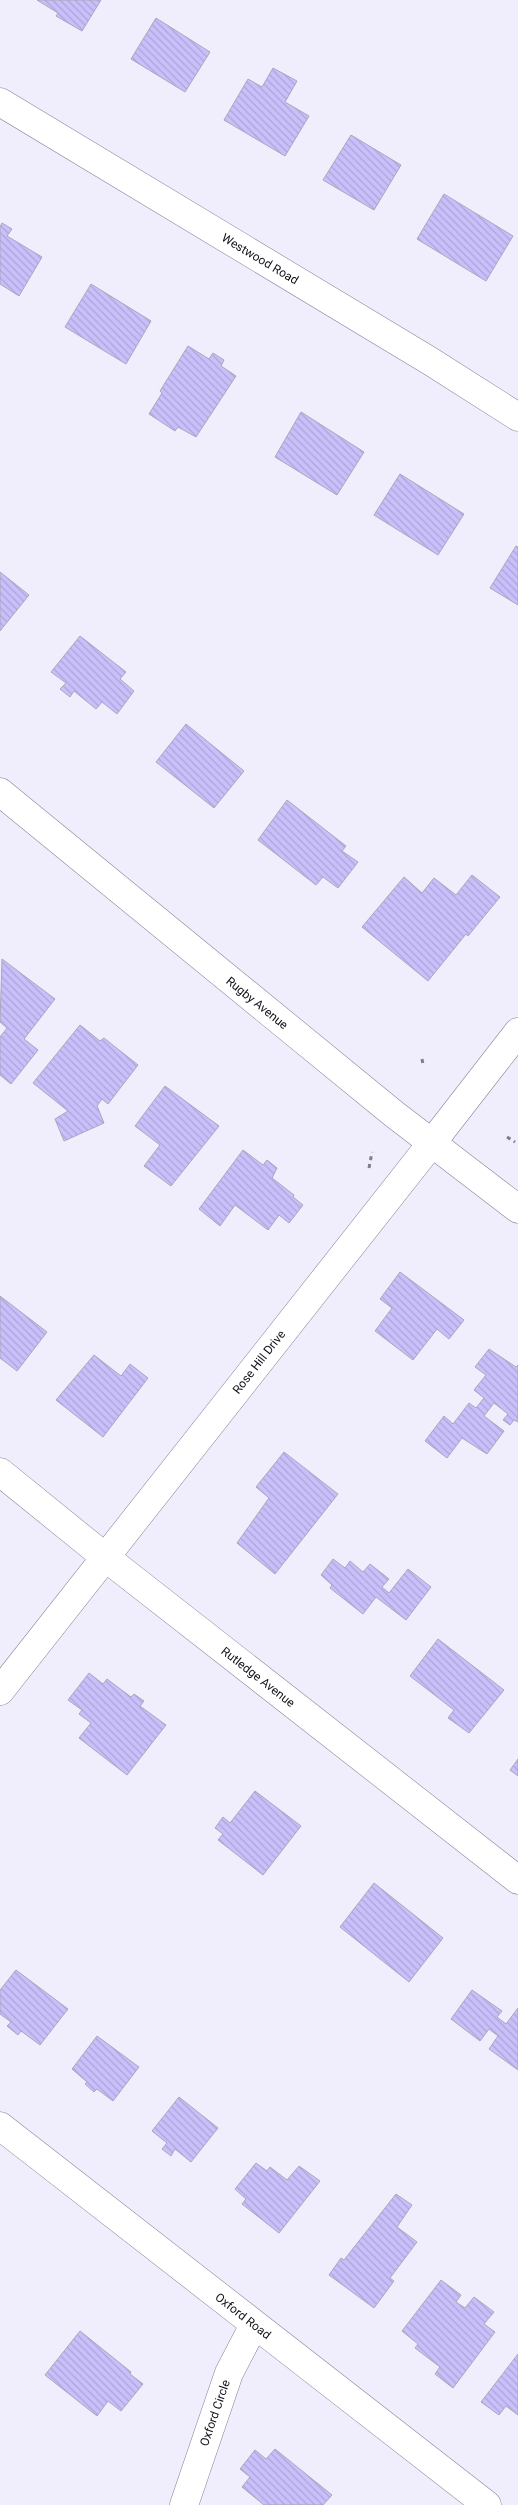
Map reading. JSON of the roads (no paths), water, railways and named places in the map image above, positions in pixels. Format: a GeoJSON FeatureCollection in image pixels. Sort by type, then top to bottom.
{"type":"FeatureCollection","features":[{"type":"Feature","properties":{"kind":"street","name":"Westwood Road"},"geometry":{"type":"LineString","coordinates":[[0,102],[422,356],[518,417]]}},
{"type":"Feature","properties":{"kind":"street","name":"Rugby Avenue"},"geometry":{"type":"LineString","coordinates":[[0,792],[431,1144],[518,1209]]}},
{"type":"Feature","properties":{"kind":"street","name":"Rose Hill Drive"},"geometry":{"type":"LineString","coordinates":[[0,1691],[518,1032]]}},
{"type":"Feature","properties":{"kind":"street","name":"Rutledge Avenue"},"geometry":{"type":"LineString","coordinates":[[0,1472],[105,1557],[518,1880]]}},
{"type":"Feature","properties":{"kind":"street","name":"Oxford Road"},"geometry":{"type":"LineString","coordinates":[[0,2126],[487,2505]]}},
{"type":"Feature","properties":{"kind":"street","name":"Oxford Circle"},"geometry":{"type":"LineString","coordinates":[[184,2505],[229,2373],[254,2325]]}}]}
